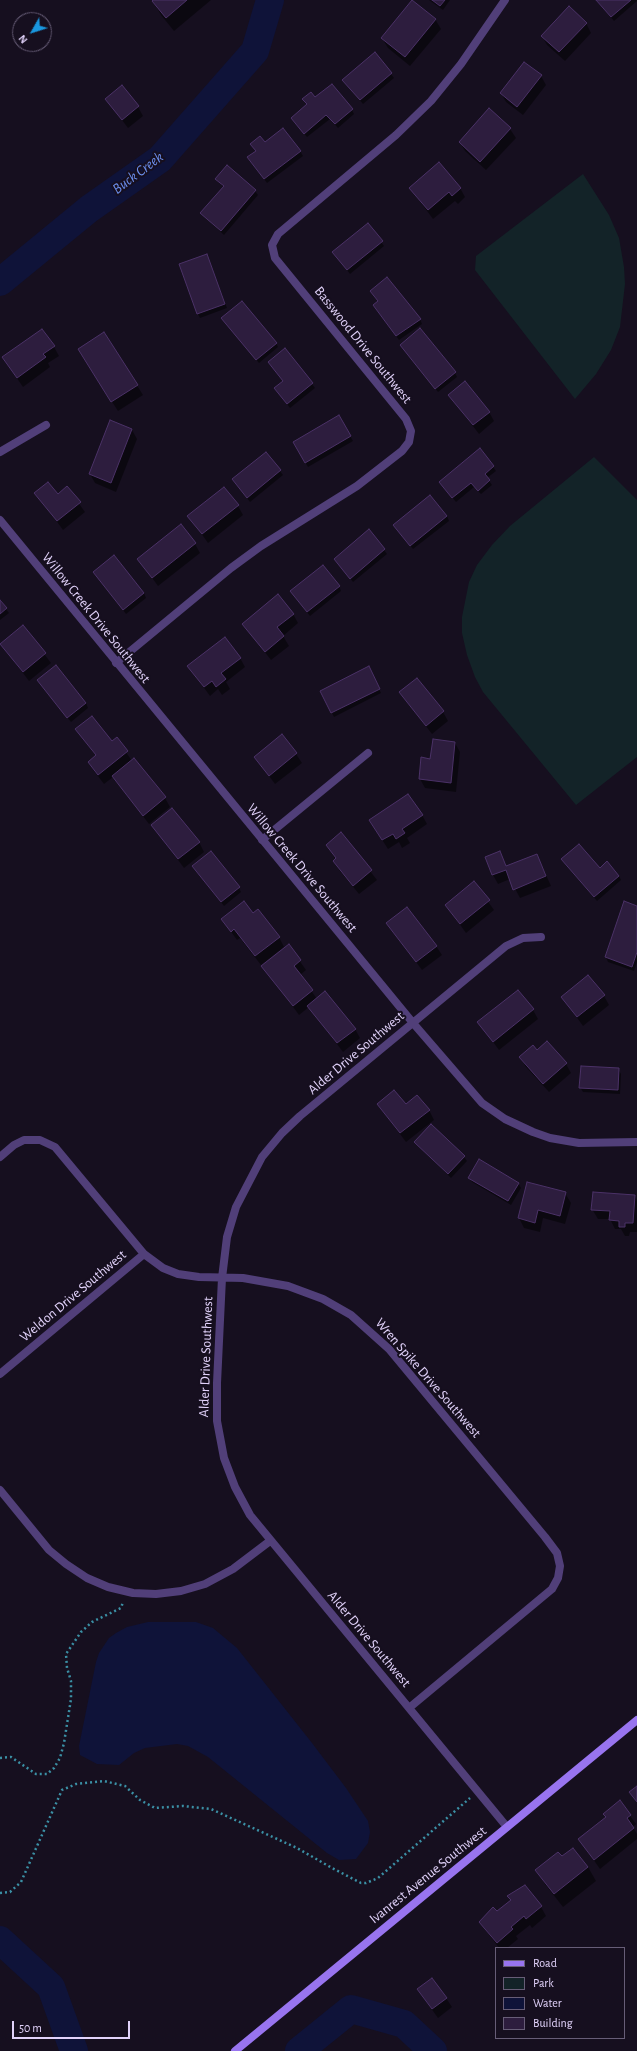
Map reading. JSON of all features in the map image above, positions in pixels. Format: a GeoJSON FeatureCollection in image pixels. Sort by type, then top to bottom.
{"type":"FeatureCollection","features":[{"type":"Feature","properties":{"kind":"street","name":"Basswood Drive Southwest"},"geometry":{"type":"LineString","coordinates":[[116,663],[231,568],[261,546],[357,486],[402,451],[409,442],[411,431],[406,419],[275,258],[272,245],[278,234],[396,135],[431,101],[461,64],[505,0]]}},
{"type":"Feature","properties":{"kind":"street"},"geometry":{"type":"LineString","coordinates":[[0,452],[46,425]]}},
{"type":"Feature","properties":{"kind":"street","name":"Willow Creek Drive Southwest"},"geometry":{"type":"LineString","coordinates":[[0,520],[413,1023],[473,1093],[494,1113],[533,1132],[564,1141],[592,1144],[637,1142]]}},
{"type":"Feature","properties":{"kind":"street"},"geometry":{"type":"LineString","coordinates":[[262,840],[368,753]]}},
{"type":"Feature","properties":{"kind":"street","name":"Alder Drive Southwest"},"geometry":{"type":"LineString","coordinates":[[507,1827],[250,1515],[235,1487],[224,1458],[220,1439],[216,1403],[222,1278],[227,1237],[233,1215],[242,1194],[262,1157],[282,1133],[300,1116],[506,946],[523,938],[541,936]]}},
{"type":"Feature","properties":{"kind":"street","name":"Wren Spike Drive Southwest"},"geometry":{"type":"LineString","coordinates":[[0,1157],[14,1145],[24,1140],[40,1140],[62,1152],[144,1254],[162,1268],[178,1274],[222,1278],[257,1279],[298,1289],[337,1306],[363,1324],[402,1364],[545,1537],[556,1553],[560,1572],[556,1584],[546,1595],[409,1708]]}},
{"type":"Feature","properties":{"kind":"street","name":"Weldon Drive Southwest"},"geometry":{"type":"LineString","coordinates":[[0,1374],[144,1254]]}},
{"type":"Feature","properties":{"kind":"street"},"geometry":{"type":"LineString","coordinates":[[0,1490],[49,1550],[66,1564],[87,1578],[126,1592],[156,1594],[193,1588],[216,1579],[233,1569],[270,1541]]}},
{"type":"Feature","properties":{"kind":"street","name":"Ivanrest Avenue Southwest"},"geometry":{"type":"LineString","coordinates":[[235,2051],[637,1720]]}},
{"type":"Feature","properties":{"kind":"path"},"geometry":{"type":"LineString","coordinates":[[0,1758],[11,1757],[36,1774],[47,1774],[54,1768],[60,1758],[64,1743],[71,1699],[71,1681],[67,1668],[66,1654],[81,1632],[92,1622],[121,1608],[126,1592]]}},
{"type":"Feature","properties":{"kind":"path"},"geometry":{"type":"LineString","coordinates":[[0,1893],[10,1892],[21,1882],[62,1790],[76,1784],[104,1781],[125,1786],[140,1800],[155,1808],[183,1806],[211,1809],[290,1845],[344,1874],[366,1883],[378,1878],[478,1791]]}},
{"type":"Feature","properties":{"kind":"green space"},"geometry":{"type":"Polygon","coordinates":[[[583,174],[609,215],[619,238],[624,267],[625,284],[620,327],[611,350],[596,374],[575,399],[475,270],[476,256],[583,174]]]}},
{"type":"Feature","properties":{"kind":"green space"},"geometry":{"type":"Polygon","coordinates":[[[594,457],[637,500],[637,757],[576,805],[483,692],[475,677],[467,655],[462,633],[462,617],[469,582],[477,565],[492,545],[510,526],[594,457]]]}},
{"type":"Feature","properties":{"kind":"water"},"geometry":{"type":"Polygon","coordinates":[[[148,1622],[196,1622],[213,1628],[237,1648],[312,1743],[346,1788],[368,1821],[370,1832],[368,1843],[356,1859],[339,1860],[327,1853],[208,1757],[188,1746],[177,1744],[145,1748],[134,1753],[119,1765],[97,1764],[80,1755],[79,1746],[99,1653],[109,1638],[116,1633],[127,1627],[148,1622]]]}},
{"type":"Feature","properties":{"kind":"building"},"geometry":{"type":"Polygon","coordinates":[[[187,0],[166,18],[152,1],[187,0]]]}},
{"type":"Feature","properties":{"kind":"building"},"geometry":{"type":"Polygon","coordinates":[[[412,0],[436,19],[405,57],[381,38],[412,0]]]}},
{"type":"Feature","properties":{"kind":"building"},"geometry":{"type":"Polygon","coordinates":[[[432,0],[445,0],[440,6],[432,0]]]}},
{"type":"Feature","properties":{"kind":"building"},"geometry":{"type":"Polygon","coordinates":[[[596,0],[631,0],[611,17],[596,0]]]}},
{"type":"Feature","properties":{"kind":"building"},"geometry":{"type":"Polygon","coordinates":[[[569,6],[587,23],[559,52],[541,36],[569,6]]]}},
{"type":"Feature","properties":{"kind":"building"},"geometry":{"type":"Polygon","coordinates":[[[375,52],[392,73],[360,100],[342,80],[375,52]]]}},
{"type":"Feature","properties":{"kind":"building"},"geometry":{"type":"Polygon","coordinates":[[[524,62],[542,75],[517,107],[500,93],[524,62]]]}},
{"type":"Feature","properties":{"kind":"building"},"geometry":{"type":"Polygon","coordinates":[[[332,84],[353,109],[335,124],[326,115],[304,134],[291,118],[307,104],[302,99],[311,92],[315,97],[332,84]]]}},
{"type":"Feature","properties":{"kind":"building"},"geometry":{"type":"Polygon","coordinates":[[[122,85],[139,106],[122,120],[105,99],[122,85]]]}},
{"type":"Feature","properties":{"kind":"building"},"geometry":{"type":"Polygon","coordinates":[[[489,108],[511,128],[480,162],[459,142],[489,108]]]}},
{"type":"Feature","properties":{"kind":"building"},"geometry":{"type":"Polygon","coordinates":[[[283,128],[301,151],[264,179],[247,157],[256,151],[250,144],[260,136],[265,142],[283,128]]]}},
{"type":"Feature","properties":{"kind":"building"},"geometry":{"type":"Polygon","coordinates":[[[439,162],[461,188],[452,196],[449,192],[428,210],[409,188],[439,162]]]}},
{"type":"Feature","properties":{"kind":"building"},"geometry":{"type":"Polygon","coordinates":[[[227,165],[256,190],[221,231],[200,213],[224,186],[215,179],[227,165]]]}},
{"type":"Feature","properties":{"kind":"building"},"geometry":{"type":"Polygon","coordinates":[[[368,223],[383,241],[347,270],[332,252],[368,223]]]}},
{"type":"Feature","properties":{"kind":"building"},"geometry":{"type":"Polygon","coordinates":[[[207,254],[225,304],[197,314],[179,264],[207,254]]]}},
{"type":"Feature","properties":{"kind":"building"},"geometry":{"type":"Polygon","coordinates":[[[387,277],[421,319],[396,336],[373,305],[378,301],[370,291],[387,277]]]}},
{"type":"Feature","properties":{"kind":"building"},"geometry":{"type":"Polygon","coordinates":[[[242,301],[277,343],[256,360],[221,318],[242,301]]]}},
{"type":"Feature","properties":{"kind":"building"},"geometry":{"type":"Polygon","coordinates":[[[420,328],[456,372],[435,389],[400,345],[420,328]]]}},
{"type":"Feature","properties":{"kind":"building"},"geometry":{"type":"Polygon","coordinates":[[[42,329],[55,346],[43,354],[46,357],[17,378],[2,357],[42,329]]]}},
{"type":"Feature","properties":{"kind":"building"},"geometry":{"type":"Polygon","coordinates":[[[104,332],[138,385],[111,402],[78,349],[104,332]]]}},
{"type":"Feature","properties":{"kind":"building"},"geometry":{"type":"Polygon","coordinates":[[[285,348],[313,383],[287,404],[274,388],[283,381],[268,362],[285,348]]]}},
{"type":"Feature","properties":{"kind":"building"},"geometry":{"type":"Polygon","coordinates":[[[465,381],[490,412],[473,425],[448,395],[465,381]]]}},
{"type":"Feature","properties":{"kind":"building"},"geometry":{"type":"Polygon","coordinates":[[[339,415],[351,436],[305,463],[293,442],[339,415]]]}},
{"type":"Feature","properties":{"kind":"building"},"geometry":{"type":"Polygon","coordinates":[[[110,420],[132,429],[111,483],[89,474],[110,420]]]}},
{"type":"Feature","properties":{"kind":"building"},"geometry":{"type":"Polygon","coordinates":[[[480,448],[494,466],[485,474],[490,480],[478,491],[471,483],[452,498],[439,482],[480,448]]]}},
{"type":"Feature","properties":{"kind":"building"},"geometry":{"type":"Polygon","coordinates":[[[266,452],[281,470],[247,498],[232,479],[266,452]]]}},
{"type":"Feature","properties":{"kind":"building"},"geometry":{"type":"Polygon","coordinates":[[[48,482],[58,494],[67,486],[81,502],[57,521],[34,493],[48,482]]]}},
{"type":"Feature","properties":{"kind":"building"},"geometry":{"type":"Polygon","coordinates":[[[224,487],[239,505],[202,534],[187,516],[224,487]]]}},
{"type":"Feature","properties":{"kind":"building"},"geometry":{"type":"Polygon","coordinates":[[[430,495],[447,516],[410,546],[393,525],[430,495]]]}},
{"type":"Feature","properties":{"kind":"building"},"geometry":{"type":"Polygon","coordinates":[[[181,524],[196,543],[152,578],[137,559],[181,524]]]}},
{"type":"Feature","properties":{"kind":"building"},"geometry":{"type":"Polygon","coordinates":[[[369,529],[385,549],[350,579],[334,559],[369,529]]]}},
{"type":"Feature","properties":{"kind":"building"},"geometry":{"type":"Polygon","coordinates":[[[114,555],[144,593],[123,610],[93,572],[114,555]]]}},
{"type":"Feature","properties":{"kind":"building"},"geometry":{"type":"Polygon","coordinates":[[[323,565],[340,586],[307,612],[290,591],[323,565]]]}},
{"type":"Feature","properties":{"kind":"building"},"geometry":{"type":"Polygon","coordinates":[[[278,594],[294,614],[277,627],[284,636],[265,652],[242,624],[278,594]]]}},
{"type":"Feature","properties":{"kind":"building"},"geometry":{"type":"Polygon","coordinates":[[[0,600],[7,608],[0,614],[0,600]]]}},
{"type":"Feature","properties":{"kind":"building"},"geometry":{"type":"Polygon","coordinates":[[[23,625],[46,653],[23,672],[0,644],[23,625]]]}},
{"type":"Feature","properties":{"kind":"building"},"geometry":{"type":"Polygon","coordinates":[[[225,637],[241,658],[221,673],[226,679],[216,687],[212,681],[204,687],[187,666],[225,637]]]}},
{"type":"Feature","properties":{"kind":"building"},"geometry":{"type":"Polygon","coordinates":[[[56,665],[86,703],[67,718],[37,680],[56,665]]]}},
{"type":"Feature","properties":{"kind":"building"},"geometry":{"type":"Polygon","coordinates":[[[369,666],[380,689],[331,713],[320,691],[369,666]]]}},
{"type":"Feature","properties":{"kind":"building"},"geometry":{"type":"Polygon","coordinates":[[[417,678],[444,711],[426,726],[399,692],[417,678]]]}},
{"type":"Feature","properties":{"kind":"building"},"geometry":{"type":"Polygon","coordinates":[[[92,716],[112,741],[117,737],[128,751],[98,775],[88,762],[96,755],[75,729],[92,716]]]}},
{"type":"Feature","properties":{"kind":"building"},"geometry":{"type":"Polygon","coordinates":[[[282,734],[297,753],[269,776],[254,757],[282,734]]]}},
{"type":"Feature","properties":{"kind":"building"},"geometry":{"type":"Polygon","coordinates":[[[433,739],[455,742],[451,783],[419,779],[421,757],[430,759],[433,739]]]}},
{"type":"Feature","properties":{"kind":"building"},"geometry":{"type":"Polygon","coordinates":[[[134,758],[166,797],[143,816],[112,776],[134,758]]]}},
{"type":"Feature","properties":{"kind":"building"},"geometry":{"type":"Polygon","coordinates":[[[408,794],[423,815],[402,829],[405,833],[396,839],[393,834],[382,840],[369,820],[408,794]]]}},
{"type":"Feature","properties":{"kind":"building"},"geometry":{"type":"Polygon","coordinates":[[[172,808],[200,842],[178,859],[151,825],[172,808]]]}},
{"type":"Feature","properties":{"kind":"building"},"geometry":{"type":"Polygon","coordinates":[[[341,832],[372,870],[353,886],[333,861],[336,858],[326,845],[341,832]]]}},
{"type":"Feature","properties":{"kind":"building"},"geometry":{"type":"Polygon","coordinates":[[[579,844],[600,868],[607,861],[619,876],[594,897],[561,859],[579,844]]]}},
{"type":"Feature","properties":{"kind":"building"},"geometry":{"type":"Polygon","coordinates":[[[211,851],[240,887],[221,902],[192,866],[211,851]]]}},
{"type":"Feature","properties":{"kind":"building"},"geometry":{"type":"Polygon","coordinates":[[[500,851],[506,866],[537,854],[546,876],[513,890],[506,870],[492,875],[485,857],[500,851]]]}},
{"type":"Feature","properties":{"kind":"building"},"geometry":{"type":"Polygon","coordinates":[[[474,881],[490,900],[460,924],[445,905],[474,881]]]}},
{"type":"Feature","properties":{"kind":"building"},"geometry":{"type":"Polygon","coordinates":[[[244,901],[253,913],[258,909],[280,937],[255,956],[234,929],[231,932],[221,919],[244,901]]]}},
{"type":"Feature","properties":{"kind":"building"},"geometry":{"type":"Polygon","coordinates":[[[624,901],[637,906],[637,952],[632,967],[605,957],[624,901]]]}},
{"type":"Feature","properties":{"kind":"building"},"geometry":{"type":"Polygon","coordinates":[[[407,907],[437,946],[416,962],[386,923],[407,907]]]}},
{"type":"Feature","properties":{"kind":"building"},"geometry":{"type":"Polygon","coordinates":[[[289,944],[301,960],[294,966],[313,990],[293,1006],[261,966],[289,944]]]}},
{"type":"Feature","properties":{"kind":"building"},"geometry":{"type":"Polygon","coordinates":[[[588,975],[605,995],[577,1017],[561,997],[588,975]]]}},
{"type":"Feature","properties":{"kind":"building"},"geometry":{"type":"Polygon","coordinates":[[[518,990],[534,1009],[493,1042],[477,1022],[518,990]]]}},
{"type":"Feature","properties":{"kind":"building"},"geometry":{"type":"Polygon","coordinates":[[[325,991],[356,1029],[337,1043],[307,1006],[325,991]]]}},
{"type":"Feature","properties":{"kind":"building"},"geometry":{"type":"Polygon","coordinates":[[[547,1041],[567,1063],[543,1084],[519,1057],[533,1045],[537,1050],[547,1041]]]}},
{"type":"Feature","properties":{"kind":"building"},"geometry":{"type":"Polygon","coordinates":[[[581,1066],[619,1068],[618,1090],[579,1088],[581,1066]]]}},
{"type":"Feature","properties":{"kind":"building"},"geometry":{"type":"Polygon","coordinates":[[[394,1090],[406,1104],[417,1095],[430,1110],[400,1133],[377,1104],[394,1090]]]}},
{"type":"Feature","properties":{"kind":"building"},"geometry":{"type":"Polygon","coordinates":[[[431,1124],[465,1156],[448,1174],[414,1142],[431,1124]]]}},
{"type":"Feature","properties":{"kind":"building"},"geometry":{"type":"Polygon","coordinates":[[[479,1159],[519,1183],[508,1201],[468,1178],[479,1159]]]}},
{"type":"Feature","properties":{"kind":"building"},"geometry":{"type":"Polygon","coordinates":[[[527,1182],[566,1192],[560,1216],[538,1210],[535,1223],[518,1218],[527,1182]]]}},
{"type":"Feature","properties":{"kind":"building"},"geometry":{"type":"Polygon","coordinates":[[[593,1192],[635,1195],[633,1223],[625,1223],[625,1227],[619,1227],[619,1221],[609,1220],[610,1211],[591,1210],[593,1192]]]}},
{"type":"Feature","properties":{"kind":"building"},"geometry":{"type":"Polygon","coordinates":[[[637,1786],[637,1802],[629,1792],[637,1786]]]}},
{"type":"Feature","properties":{"kind":"building"},"geometry":{"type":"Polygon","coordinates":[[[620,1800],[631,1815],[627,1818],[634,1828],[594,1860],[578,1839],[606,1817],[603,1814],[620,1800]]]}},
{"type":"Feature","properties":{"kind":"building"},"geometry":{"type":"Polygon","coordinates":[[[573,1848],[588,1867],[554,1894],[535,1870],[558,1852],[562,1856],[573,1848]]]}},
{"type":"Feature","properties":{"kind":"building"},"geometry":{"type":"Polygon","coordinates":[[[525,1885],[542,1906],[526,1919],[524,1916],[511,1927],[513,1929],[497,1943],[479,1922],[493,1907],[497,1911],[511,1900],[507,1896],[525,1885]]]}},
{"type":"Feature","properties":{"kind":"building"},"geometry":{"type":"Polygon","coordinates":[[[432,1978],[447,1998],[432,2009],[417,1989],[432,1978]]]}},
{"type":"Feature","properties":{"kind":"waterway","name":"Buck Creek"},"geometry":{"type":"LineString","coordinates":[[0,282],[89,209],[160,159],[255,51],[270,0]]}},
{"type":"Feature","properties":{"kind":"waterway","name":"Buck Creek"},"geometry":{"type":"LineString","coordinates":[[0,1940],[51,1987],[74,2051]]}},
{"type":"Feature","properties":{"kind":"waterway","name":"Buck Creek"},"geometry":{"type":"LineString","coordinates":[[299,2051],[351,2009],[404,2024],[433,2051]]}}]}
